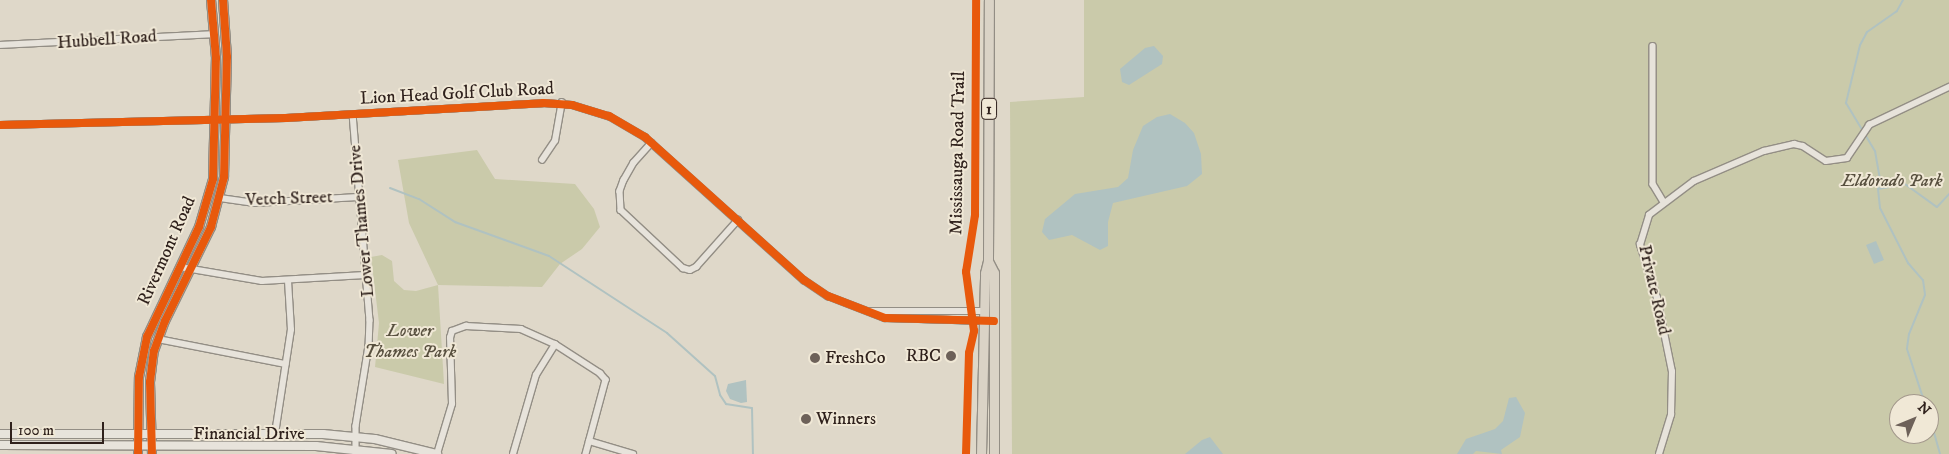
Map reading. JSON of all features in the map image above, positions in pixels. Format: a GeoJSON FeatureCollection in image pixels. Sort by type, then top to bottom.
{"type":"FeatureCollection","features":[{"type":"Feature","properties":{"kind":"main road","name":"1"},"geometry":{"type":"LineString","coordinates":[[989,0],[988,260],[994,454]]}},
{"type":"Feature","properties":{"kind":"main road","name":"1"},"geometry":{"type":"LineString","coordinates":[[981,454],[990,321]]}},
{"type":"Feature","properties":{"kind":"street","name":"Rivermont Road"},"geometry":{"type":"LineString","coordinates":[[138,454],[140,367],[146,336],[180,267],[208,199],[215,156],[214,34],[211,0]]}},
{"type":"Feature","properties":{"kind":"street","name":"Rivermont Road"},"geometry":{"type":"LineString","coordinates":[[152,454],[150,382],[158,339],[192,269],[220,198],[227,161],[228,119],[223,0]]}},
{"type":"Feature","properties":{"kind":"street","name":"Hubbell Road"},"geometry":{"type":"LineString","coordinates":[[0,45],[214,34]]}},
{"type":"Feature","properties":{"kind":"street"},"geometry":{"type":"LineString","coordinates":[[1653,46],[1653,184],[1664,202]]}},
{"type":"Feature","properties":{"kind":"street","name":"Private Road"},"geometry":{"type":"LineString","coordinates":[[1659,454],[1671,416],[1672,372],[1657,298],[1640,245],[1649,215],[1694,181],[1764,150],[1794,144],[1803,146],[1826,161],[1847,158],[1869,125],[1949,87]]}},
{"type":"Feature","properties":{"kind":"street","name":"Lion Head Golf Club Road"},"geometry":{"type":"LineString","coordinates":[[0,125],[228,119],[562,103],[609,116],[652,143],[808,283],[836,300],[896,319],[990,321]]}},
{"type":"Feature","properties":{"kind":"street"},"geometry":{"type":"LineString","coordinates":[[542,160],[555,142],[562,103]]}},
{"type":"Feature","properties":{"kind":"street","name":"Lower Thames Drive"},"geometry":{"type":"LineString","coordinates":[[353,114],[370,332],[356,436],[356,451]]}},
{"type":"Feature","properties":{"kind":"street"},"geometry":{"type":"LineString","coordinates":[[652,143],[634,163],[624,180],[620,192],[621,210],[683,268],[690,270],[696,266],[738,220]]}},
{"type":"Feature","properties":{"kind":"street","name":"Vetch Street"},"geometry":{"type":"LineString","coordinates":[[220,198],[255,203],[358,197]]}},
{"type":"Feature","properties":{"kind":"street"},"geometry":{"type":"LineString","coordinates":[[180,267],[253,280],[288,280],[365,275]]}},
{"type":"Feature","properties":{"kind":"street"},"geometry":{"type":"LineString","coordinates":[[275,434],[291,330],[288,280]]}},
{"type":"Feature","properties":{"kind":"street","name":"Lion Head Golf Club Road"},"geometry":{"type":"LineString","coordinates":[[868,311],[990,311]]}},
{"type":"Feature","properties":{"kind":"street"},"geometry":{"type":"LineString","coordinates":[[437,454],[452,404],[450,338],[454,330],[466,326],[521,329],[555,344],[600,373],[606,380],[586,454]]}},
{"type":"Feature","properties":{"kind":"street"},"geometry":{"type":"LineString","coordinates":[[158,339],[286,364]]}},
{"type":"Feature","properties":{"kind":"street"},"geometry":{"type":"LineString","coordinates":[[513,454],[536,375],[555,344]]}},
{"type":"Feature","properties":{"kind":"street","name":"Financial Drive"},"geometry":{"type":"LineString","coordinates":[[0,434],[152,433],[356,436],[437,454]]}},
{"type":"Feature","properties":{"kind":"street"},"geometry":{"type":"LineString","coordinates":[[590,441],[633,454]]}},
{"type":"Feature","properties":{"kind":"street","name":"Financial Drive"},"geometry":{"type":"LineString","coordinates":[[0,445],[274,445],[392,454]]}},
{"type":"Feature","properties":{"kind":"street"},"geometry":{"type":"LineString","coordinates":[[273,454],[274,445]]}},
{"type":"Feature","properties":{"kind":"green space","name":"Eldorado Park"},"geometry":{"type":"Polygon","coordinates":[[[1084,0],[1949,0],[1949,454],[1012,454],[1010,102],[1084,97],[1084,0]]]}},
{"type":"Feature","properties":{"kind":"green space"},"geometry":{"type":"Polygon","coordinates":[[[477,150],[495,179],[575,184],[594,209],[600,227],[582,249],[560,264],[542,287],[438,285],[409,223],[398,160],[477,150]]]}},
{"type":"Feature","properties":{"kind":"green space","name":"Lower Thames Park"},"geometry":{"type":"Polygon","coordinates":[[[382,255],[392,261],[394,281],[404,290],[416,291],[438,285],[444,384],[375,367],[379,323],[371,257],[382,255]]]}},
{"type":"Feature","properties":{"kind":"shaded area"},"geometry":{"type":"Polygon","coordinates":[[[1154,46],[1163,56],[1162,64],[1129,85],[1122,82],[1120,69],[1145,48],[1154,46]]]}},
{"type":"Feature","properties":{"kind":"shaded area"},"geometry":{"type":"Polygon","coordinates":[[[1170,114],[1185,123],[1194,133],[1201,154],[1202,174],[1187,186],[1113,203],[1108,222],[1108,246],[1100,250],[1072,235],[1049,240],[1042,232],[1045,219],[1075,194],[1118,187],[1128,178],[1133,150],[1143,126],[1157,117],[1170,114]]]}},
{"type":"Feature","properties":{"kind":"shaded area"},"geometry":{"type":"Polygon","coordinates":[[[1876,241],[1884,260],[1874,264],[1866,245],[1876,241]]]}},
{"type":"Feature","properties":{"kind":"shaded area"},"geometry":{"type":"Polygon","coordinates":[[[746,380],[747,402],[741,403],[730,399],[726,391],[728,384],[746,380]]]}},
{"type":"Feature","properties":{"kind":"shaded area"},"geometry":{"type":"Polygon","coordinates":[[[1516,397],[1525,413],[1520,437],[1501,450],[1502,454],[1476,451],[1473,454],[1457,454],[1466,439],[1495,429],[1503,421],[1509,398],[1516,397]]]}},
{"type":"Feature","properties":{"kind":"shaded area"},"geometry":{"type":"Polygon","coordinates":[[[1210,437],[1223,454],[1185,454],[1202,440],[1210,437]]]}},
{"type":"Feature","properties":{"kind":"waterway"},"geometry":{"type":"LineString","coordinates":[[1903,0],[1897,11],[1867,32],[1860,45],[1846,103],[1875,151],[1880,180],[1878,189],[1880,208],[1908,263],[1923,280],[1925,295],[1909,334],[1907,349],[1922,394]]}},
{"type":"Feature","properties":{"kind":"waterway"},"geometry":{"type":"LineString","coordinates":[[1878,189],[1905,184],[1937,207],[1949,194]]}},
{"type":"Feature","properties":{"kind":"waterway"},"geometry":{"type":"LineString","coordinates":[[390,188],[419,199],[455,222],[549,256],[667,333],[715,376],[720,395],[726,404],[752,408],[753,454]]}},
{"type":"Feature","properties":{"kind":"waterway"},"geometry":{"type":"LineString","coordinates":[[1937,444],[1940,454]]}},
{"type":"Feature","properties":{"kind":"cycle path"},"geometry":{"type":"LineString","coordinates":[[138,454],[139,377],[147,337],[199,227],[213,179],[216,58],[211,0]]}},
{"type":"Feature","properties":{"kind":"cycle path"},"geometry":{"type":"LineString","coordinates":[[152,454],[150,382],[154,351],[165,321],[211,227],[224,177],[227,57],[223,0]]}},
{"type":"Feature","properties":{"kind":"cycle path","name":"Mississauga Road Trail"},"geometry":{"type":"LineString","coordinates":[[966,454],[969,353],[974,331],[966,272],[975,215],[976,0]]}},
{"type":"Feature","properties":{"kind":"cycle path"},"geometry":{"type":"LineString","coordinates":[[0,125],[286,118],[543,103],[572,105],[609,116],[645,137],[804,280],[828,296],[885,318],[994,321]]}},
{"type":"Feature","properties":{"kind":"place","name":"RBC"},"geometry":{"type":"Point","coordinates":[951,356]}},
{"type":"Feature","properties":{"kind":"place","name":"FreshCo"},"geometry":{"type":"Point","coordinates":[815,358]}},
{"type":"Feature","properties":{"kind":"place","name":"Winners"},"geometry":{"type":"Point","coordinates":[806,419]}}]}
